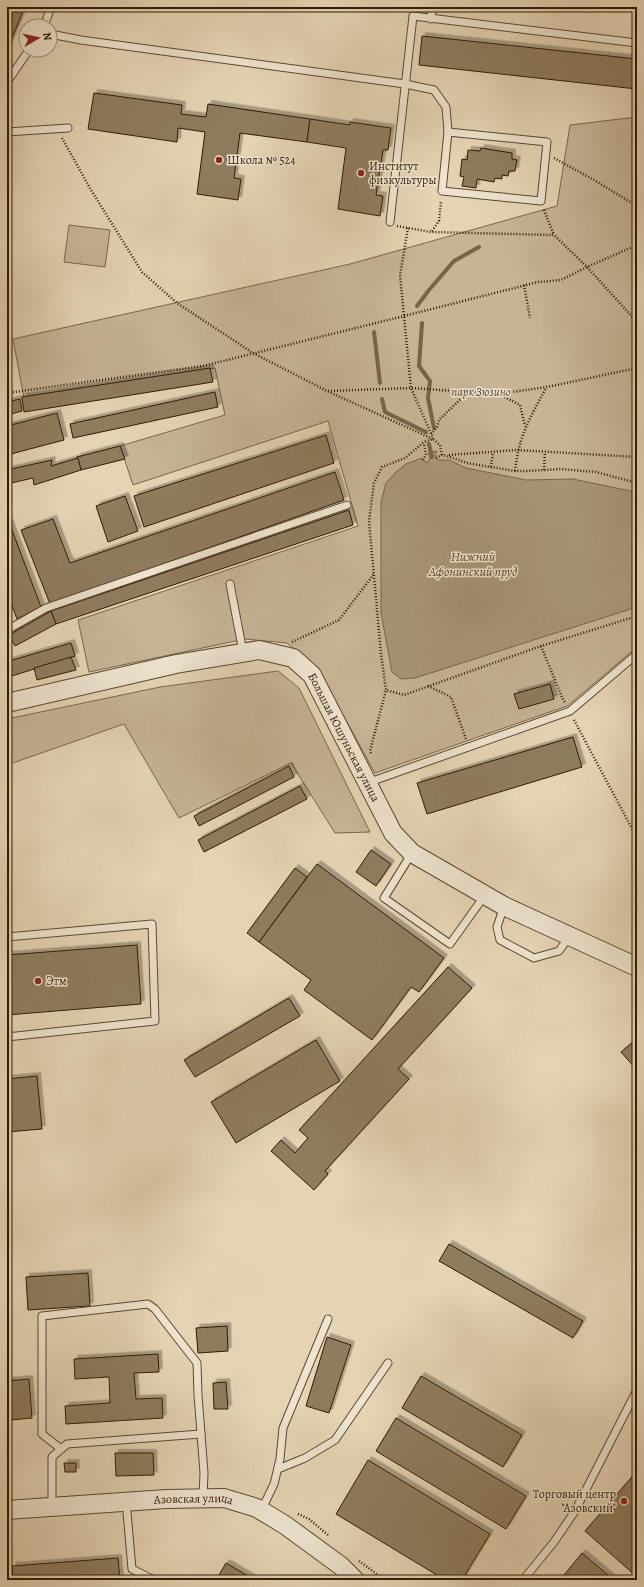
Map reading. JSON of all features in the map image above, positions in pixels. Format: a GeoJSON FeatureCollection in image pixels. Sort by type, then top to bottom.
{"type":"FeatureCollection","features":[{"type":"Feature","properties":{"kind":"street","name":"Большая Юшуньская улица"},"geometry":{"type":"LineString","coordinates":[[7,703],[176,664],[243,652],[259,650],[292,658],[312,675],[375,781],[392,833],[412,853],[504,906],[637,967]]}},
{"type":"Feature","properties":{"kind":"street","name":"Азовская улица"},"geometry":{"type":"LineString","coordinates":[[7,1510],[166,1498],[224,1498],[256,1508],[285,1525],[341,1566],[355,1580]]}},
{"type":"Feature","properties":{"kind":"lane"},"geometry":{"type":"LineString","coordinates":[[47,18],[51,7]]}},
{"type":"Feature","properties":{"kind":"lane"},"geometry":{"type":"LineString","coordinates":[[431,19],[432,7]]}},
{"type":"Feature","properties":{"kind":"lane"},"geometry":{"type":"LineString","coordinates":[[390,222],[412,16],[637,43]]}},
{"type":"Feature","properties":{"kind":"lane"},"geometry":{"type":"LineString","coordinates":[[58,36],[81,40],[405,84],[434,90],[446,107],[448,132],[442,191],[541,201],[547,142],[448,132]]}},
{"type":"Feature","properties":{"kind":"lane"},"geometry":{"type":"LineString","coordinates":[[7,82],[24,58]]}},
{"type":"Feature","properties":{"kind":"lane"},"geometry":{"type":"LineString","coordinates":[[7,132],[68,128]]}},
{"type":"Feature","properties":{"kind":"lane"},"geometry":{"type":"LineString","coordinates":[[7,630],[46,608],[347,505]]}},
{"type":"Feature","properties":{"kind":"lane"},"geometry":{"type":"LineString","coordinates":[[230,584],[243,652]]}},
{"type":"Feature","properties":{"kind":"lane"},"geometry":{"type":"LineString","coordinates":[[375,781],[570,711],[637,654]]}},
{"type":"Feature","properties":{"kind":"lane"},"geometry":{"type":"LineString","coordinates":[[412,853],[384,898],[450,944],[485,895]]}},
{"type":"Feature","properties":{"kind":"lane"},"geometry":{"type":"LineString","coordinates":[[504,906],[497,927],[500,940],[534,958],[559,951],[570,936]]}},
{"type":"Feature","properties":{"kind":"lane"},"geometry":{"type":"LineString","coordinates":[[7,937],[152,924],[155,1021],[7,1037]]}},
{"type":"Feature","properties":{"kind":"lane"},"geometry":{"type":"LineString","coordinates":[[61,1449],[42,1434],[42,1316],[148,1304],[155,1309],[197,1362],[204,1473],[203,1498]]}},
{"type":"Feature","properties":{"kind":"lane"},"geometry":{"type":"LineString","coordinates":[[261,1511],[274,1484],[278,1469],[283,1428],[328,1320]]}},
{"type":"Feature","properties":{"kind":"lane"},"geometry":{"type":"LineString","coordinates":[[278,1469],[305,1458],[336,1440],[388,1362]]}},
{"type":"Feature","properties":{"kind":"lane"},"geometry":{"type":"LineString","coordinates":[[523,1580],[554,1542],[575,1511],[637,1390]]}},
{"type":"Feature","properties":{"kind":"lane"},"geometry":{"type":"LineString","coordinates":[[52,1506],[52,1457],[67,1444],[201,1434]]}},
{"type":"Feature","properties":{"kind":"lane"},"geometry":{"type":"LineString","coordinates":[[126,1501],[132,1569],[154,1580]]}},
{"type":"Feature","properties":{"kind":"path"},"geometry":{"type":"LineString","coordinates":[[627,7],[637,12]]}},
{"type":"Feature","properties":{"kind":"path"},"geometry":{"type":"LineString","coordinates":[[57,129],[91,190],[142,272],[177,302],[253,353],[327,391],[433,439],[440,445],[442,455]]}},
{"type":"Feature","properties":{"kind":"path"},"geometry":{"type":"LineString","coordinates":[[546,154],[594,180],[637,206]]}},
{"type":"Feature","properties":{"kind":"path"},"geometry":{"type":"LineString","coordinates":[[431,232],[439,221],[442,191]]}},
{"type":"Feature","properties":{"kind":"path"},"geometry":{"type":"LineString","coordinates":[[541,201],[554,236],[587,267],[637,322]]}},
{"type":"Feature","properties":{"kind":"path"},"geometry":{"type":"LineString","coordinates":[[433,439],[412,388],[400,275],[408,228],[431,232],[554,236]]}},
{"type":"Feature","properties":{"kind":"path"},"geometry":{"type":"LineString","coordinates":[[7,393],[203,366],[524,285],[562,280],[587,267],[637,245]]}},
{"type":"Feature","properties":{"kind":"path"},"geometry":{"type":"LineString","coordinates":[[524,285],[530,318]]}},
{"type":"Feature","properties":{"kind":"path"},"geometry":{"type":"LineString","coordinates":[[327,391],[412,388],[498,394],[547,387],[637,368]]}},
{"type":"Feature","properties":{"kind":"path"},"geometry":{"type":"LineString","coordinates":[[515,471],[517,450],[526,426],[547,387]]}},
{"type":"Feature","properties":{"kind":"path"},"geometry":{"type":"LineString","coordinates":[[431,434],[437,427],[439,420],[468,392]]}},
{"type":"Feature","properties":{"kind":"path"},"geometry":{"type":"LineString","coordinates":[[498,394],[520,406],[526,426]]}},
{"type":"Feature","properties":{"kind":"path"},"geometry":{"type":"LineString","coordinates":[[375,781],[370,750],[386,690],[369,521],[374,483],[382,467],[405,458],[424,442],[433,439]]}},
{"type":"Feature","properties":{"kind":"path"},"geometry":{"type":"LineString","coordinates":[[424,442],[426,455],[424,460]]}},
{"type":"Feature","properties":{"kind":"path"},"geometry":{"type":"LineString","coordinates":[[447,456],[517,450],[637,457]]}},
{"type":"Feature","properties":{"kind":"path"},"geometry":{"type":"LineString","coordinates":[[491,467],[493,452]]}},
{"type":"Feature","properties":{"kind":"path"},"geometry":{"type":"LineString","coordinates":[[544,452],[544,470]]}},
{"type":"Feature","properties":{"kind":"path"},"geometry":{"type":"LineString","coordinates":[[436,458],[442,455],[467,463],[515,471],[561,469],[596,472],[637,483]]}},
{"type":"Feature","properties":{"kind":"path"},"geometry":{"type":"LineString","coordinates":[[292,642],[339,620],[374,574]]}},
{"type":"Feature","properties":{"kind":"path"},"geometry":{"type":"LineString","coordinates":[[386,690],[404,695],[542,646],[637,616]]}},
{"type":"Feature","properties":{"kind":"path"},"geometry":{"type":"LineString","coordinates":[[542,646],[561,695],[637,838]]}},
{"type":"Feature","properties":{"kind":"path"},"geometry":{"type":"LineString","coordinates":[[428,686],[451,697],[469,747]]}},
{"type":"Feature","properties":{"kind":"green space","name":"парк Зюзино"},"geometry":{"type":"Polygon","coordinates":[[[637,117],[637,647],[567,706],[375,773],[318,670],[287,643],[245,639],[89,672],[78,620],[358,526],[328,421],[133,485],[120,446],[225,415],[215,368],[24,398],[13,339],[350,264],[557,206],[570,125],[637,117]]]}},
{"type":"Feature","properties":{"kind":"green space"},"geometry":{"type":"Polygon","coordinates":[[[69,225],[110,230],[105,267],[64,262],[69,225]]]}},
{"type":"Feature","properties":{"kind":"green space"},"geometry":{"type":"Polygon","coordinates":[[[278,671],[299,688],[370,832],[335,833],[291,763],[179,818],[124,724],[7,765],[7,719],[160,687],[278,671]]]}},
{"type":"Feature","properties":{"kind":"water","name":"Нижний Афонинский пруд"},"geometry":{"type":"Polygon","coordinates":[[[437,451],[435,455],[438,460],[449,460],[466,468],[526,480],[573,479],[635,492],[637,518],[637,607],[415,678],[401,679],[392,672],[381,613],[381,502],[386,483],[396,472],[406,464],[422,458],[427,463],[430,458],[428,453],[437,451]]]}},
{"type":"Feature","properties":{"kind":"building"},"geometry":{"type":"Polygon","coordinates":[[[7,7],[25,7],[20,18],[18,18],[18,24],[7,50],[7,7]]]}},
{"type":"Feature","properties":{"kind":"building"},"geometry":{"type":"Polygon","coordinates":[[[422,36],[637,59],[637,89],[419,65],[422,36]]]}},
{"type":"Feature","properties":{"kind":"building","name":"Школа № 524"},"geometry":{"type":"Polygon","coordinates":[[[94,93],[182,105],[181,114],[206,117],[208,104],[310,119],[307,142],[240,133],[234,178],[241,179],[238,200],[197,194],[205,132],[178,128],[177,142],[88,129],[94,93]]]}},
{"type":"Feature","properties":{"kind":"building","name":"Институт физкультуры"},"geometry":{"type":"Polygon","coordinates":[[[310,119],[350,125],[350,122],[391,128],[388,150],[383,150],[376,195],[383,196],[380,216],[338,209],[346,148],[307,142],[310,119]]]}},
{"type":"Feature","properties":{"kind":"building"},"geometry":{"type":"Polygon","coordinates":[[[481,148],[512,153],[512,159],[517,160],[515,171],[509,171],[508,176],[502,175],[502,179],[495,178],[494,182],[477,179],[476,188],[462,186],[464,177],[460,176],[462,159],[467,160],[468,150],[480,151],[481,148]]]}},
{"type":"Feature","properties":{"kind":"building"},"geometry":{"type":"Polygon","coordinates":[[[210,368],[213,382],[24,412],[22,397],[210,368]]]}},
{"type":"Feature","properties":{"kind":"building"},"geometry":{"type":"Polygon","coordinates":[[[215,392],[218,407],[73,438],[70,424],[215,392]]]}},
{"type":"Feature","properties":{"kind":"building"},"geometry":{"type":"Polygon","coordinates":[[[20,399],[22,411],[7,415],[7,402],[20,399]]]}},
{"type":"Feature","properties":{"kind":"building"},"geometry":{"type":"Polygon","coordinates":[[[57,413],[64,440],[7,455],[7,426],[57,413]]]}},
{"type":"Feature","properties":{"kind":"building"},"geometry":{"type":"Polygon","coordinates":[[[326,435],[334,463],[144,527],[134,496],[326,435]]]}},
{"type":"Feature","properties":{"kind":"building"},"geometry":{"type":"Polygon","coordinates":[[[120,446],[125,459],[81,470],[77,457],[120,446]]]}},
{"type":"Feature","properties":{"kind":"building"},"geometry":{"type":"Polygon","coordinates":[[[78,458],[81,470],[34,485],[33,478],[7,484],[7,470],[52,460],[51,466],[78,458]]]}},
{"type":"Feature","properties":{"kind":"building"},"geometry":{"type":"Polygon","coordinates":[[[335,472],[344,500],[50,604],[21,530],[53,519],[70,563],[335,472]]]}},
{"type":"Feature","properties":{"kind":"building"},"geometry":{"type":"Polygon","coordinates":[[[125,496],[138,531],[108,542],[96,506],[125,496]]]}},
{"type":"Feature","properties":{"kind":"building"},"geometry":{"type":"Polygon","coordinates":[[[349,510],[353,525],[56,624],[51,611],[349,510]]]}},
{"type":"Feature","properties":{"kind":"building"},"geometry":{"type":"Polygon","coordinates":[[[9,522],[41,607],[17,619],[7,592],[7,523],[9,522]]]}},
{"type":"Feature","properties":{"kind":"building"},"geometry":{"type":"Polygon","coordinates":[[[51,611],[56,624],[15,646],[9,635],[51,611]]]}},
{"type":"Feature","properties":{"kind":"building"},"geometry":{"type":"Polygon","coordinates":[[[71,643],[75,656],[12,676],[9,661],[71,643]]]}},
{"type":"Feature","properties":{"kind":"building"},"geometry":{"type":"Polygon","coordinates":[[[71,657],[76,670],[37,680],[34,668],[71,657]]]}},
{"type":"Feature","properties":{"kind":"building"},"geometry":{"type":"Polygon","coordinates":[[[550,684],[554,699],[519,709],[514,694],[550,684]]]}},
{"type":"Feature","properties":{"kind":"building"},"geometry":{"type":"Polygon","coordinates":[[[573,737],[582,767],[427,814],[417,783],[573,737]]]}},
{"type":"Feature","properties":{"kind":"building"},"geometry":{"type":"Polygon","coordinates":[[[289,766],[294,777],[199,826],[194,816],[289,766]]]}},
{"type":"Feature","properties":{"kind":"building"},"geometry":{"type":"Polygon","coordinates":[[[300,786],[307,799],[204,852],[198,840],[300,786]]]}},
{"type":"Feature","properties":{"kind":"building"},"geometry":{"type":"Polygon","coordinates":[[[371,850],[391,864],[376,886],[356,872],[371,850]]]}},
{"type":"Feature","properties":{"kind":"building"},"geometry":{"type":"Polygon","coordinates":[[[317,864],[444,958],[419,992],[411,987],[372,1040],[304,990],[311,980],[259,942],[317,864]]]}},
{"type":"Feature","properties":{"kind":"building"},"geometry":{"type":"Polygon","coordinates":[[[295,868],[307,877],[259,942],[247,933],[295,868]]]}},
{"type":"Feature","properties":{"kind":"building"},"geometry":{"type":"Polygon","coordinates":[[[137,945],[141,1004],[7,1015],[7,955],[137,945]]]}},
{"type":"Feature","properties":{"kind":"building"},"geometry":{"type":"Polygon","coordinates":[[[448,967],[472,988],[398,1069],[409,1079],[325,1171],[328,1174],[314,1190],[271,1151],[281,1140],[295,1153],[308,1138],[299,1130],[448,967]]]}},
{"type":"Feature","properties":{"kind":"building"},"geometry":{"type":"Polygon","coordinates":[[[289,998],[300,1016],[195,1077],[184,1060],[289,998]]]}},
{"type":"Feature","properties":{"kind":"building"},"geometry":{"type":"Polygon","coordinates":[[[637,1039],[637,1068],[636,1069],[621,1052],[637,1039]]]}},
{"type":"Feature","properties":{"kind":"building"},"geometry":{"type":"Polygon","coordinates":[[[316,1040],[340,1081],[236,1143],[211,1102],[316,1040]]]}},
{"type":"Feature","properties":{"kind":"building"},"geometry":{"type":"Polygon","coordinates":[[[37,1076],[42,1129],[7,1132],[7,1079],[37,1076]]]}},
{"type":"Feature","properties":{"kind":"building"},"geometry":{"type":"Polygon","coordinates":[[[449,1244],[583,1321],[573,1338],[439,1261],[449,1244]]]}},
{"type":"Feature","properties":{"kind":"building"},"geometry":{"type":"Polygon","coordinates":[[[88,1273],[90,1306],[28,1310],[26,1277],[88,1273]]]}},
{"type":"Feature","properties":{"kind":"building"},"geometry":{"type":"Polygon","coordinates":[[[227,1326],[228,1351],[198,1353],[196,1328],[227,1326]]]}},
{"type":"Feature","properties":{"kind":"building"},"geometry":{"type":"Polygon","coordinates":[[[327,1337],[351,1345],[329,1413],[306,1406],[327,1337]]]}},
{"type":"Feature","properties":{"kind":"building"},"geometry":{"type":"Polygon","coordinates":[[[158,1354],[159,1372],[134,1373],[136,1399],[162,1398],[163,1418],[66,1424],[65,1406],[110,1403],[109,1377],[75,1379],[74,1359],[158,1354]]]}},
{"type":"Feature","properties":{"kind":"building"},"geometry":{"type":"Polygon","coordinates":[[[421,1376],[522,1435],[503,1467],[402,1408],[421,1376]]]}},
{"type":"Feature","properties":{"kind":"building"},"geometry":{"type":"Polygon","coordinates":[[[29,1379],[32,1418],[11,1420],[7,1381],[29,1379]]]}},
{"type":"Feature","properties":{"kind":"building"},"geometry":{"type":"Polygon","coordinates":[[[226,1382],[228,1409],[214,1409],[213,1383],[226,1382]]]}},
{"type":"Feature","properties":{"kind":"building"},"geometry":{"type":"Polygon","coordinates":[[[396,1418],[526,1496],[506,1529],[376,1451],[396,1418]]]}},
{"type":"Feature","properties":{"kind":"building"},"geometry":{"type":"Polygon","coordinates":[[[115,1453],[153,1453],[154,1475],[116,1476],[115,1453]]]}},
{"type":"Feature","properties":{"kind":"building"},"geometry":{"type":"Polygon","coordinates":[[[368,1460],[490,1534],[462,1580],[445,1580],[336,1514],[368,1460]]]}},
{"type":"Feature","properties":{"kind":"building"},"geometry":{"type":"Polygon","coordinates":[[[64,1463],[76,1463],[76,1472],[65,1472],[64,1463]]]}},
{"type":"Feature","properties":{"kind":"building","name":"Торговый центр \"Азовский\""},"geometry":{"type":"Polygon","coordinates":[[[637,1471],[637,1577],[585,1531],[637,1471]]]}},
{"type":"Feature","properties":{"kind":"building"},"geometry":{"type":"Polygon","coordinates":[[[582,1553],[614,1580],[560,1580],[582,1553]]]}},
{"type":"Feature","properties":{"kind":"building"},"geometry":{"type":"Polygon","coordinates":[[[118,1558],[120,1580],[13,1580],[12,1566],[118,1558]]]}},
{"type":"Feature","properties":{"kind":"building"},"geometry":{"type":"Polygon","coordinates":[[[226,1563],[255,1580],[216,1580],[226,1563]]]}},
{"type":"Feature","properties":{"kind":"waterway"},"geometry":{"type":"LineString","coordinates":[[417,306],[454,261],[479,247]]}},
{"type":"Feature","properties":{"kind":"waterway"},"geometry":{"type":"LineString","coordinates":[[422,323],[419,366],[430,381],[428,398],[434,428]]}},
{"type":"Feature","properties":{"kind":"waterway"},"geometry":{"type":"LineString","coordinates":[[374,332],[380,383]]}},
{"type":"Feature","properties":{"kind":"waterway"},"geometry":{"type":"LineString","coordinates":[[382,399],[385,412],[426,432]]}},
{"type":"Feature","properties":{"kind":"waterway"},"geometry":{"type":"LineString","coordinates":[[429,444],[432,457]]}},
{"type":"Feature","properties":{"kind":"place","name":"Школа № 524"},"geometry":{"type":"Point","coordinates":[219,160]}},
{"type":"Feature","properties":{"kind":"place","name":"Институт физкультуры"},"geometry":{"type":"Point","coordinates":[361,173]}},
{"type":"Feature","properties":{"kind":"place","name":"Этм"},"geometry":{"type":"Point","coordinates":[38,981]}},
{"type":"Feature","properties":{"kind":"place","name":"Торговый центр \"Азовский\""},"geometry":{"type":"Point","coordinates":[624,1501]}}]}
